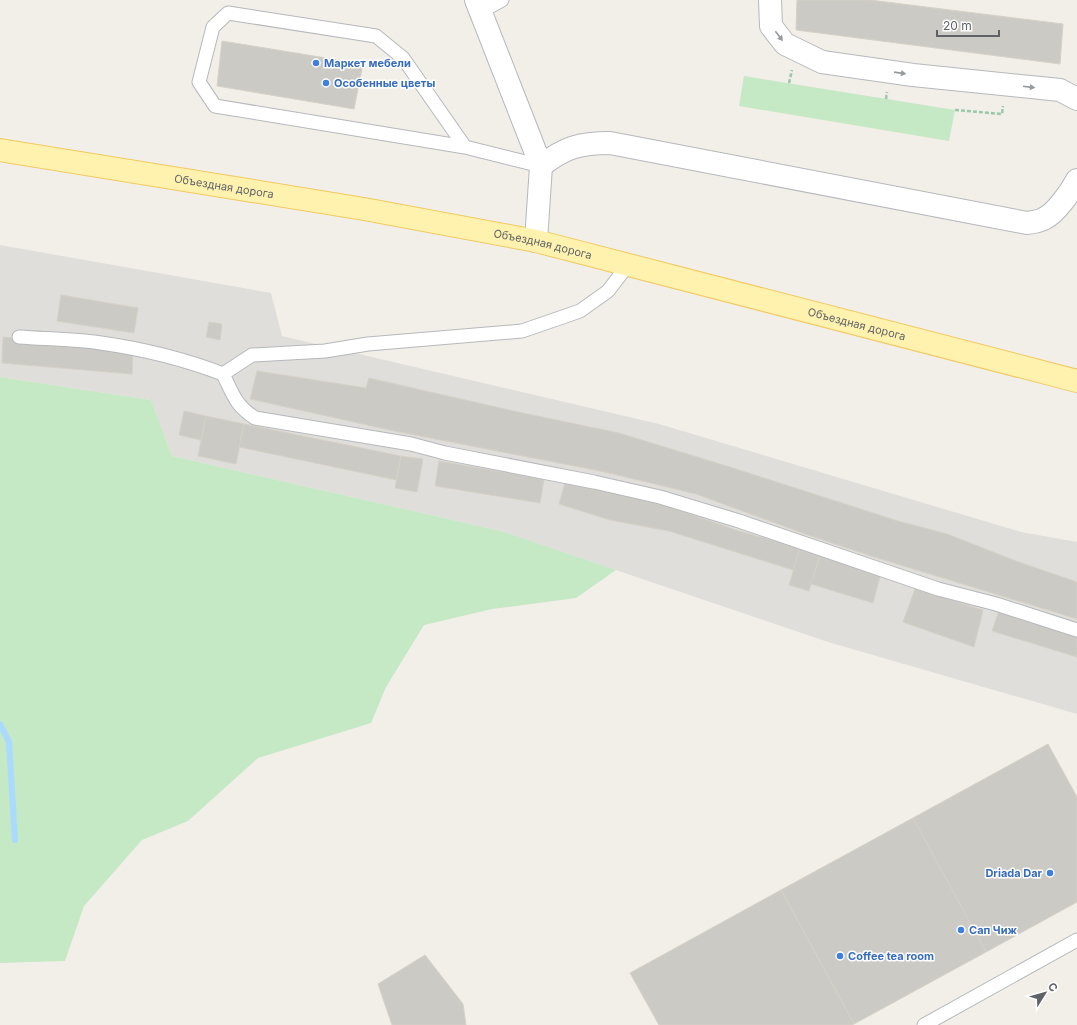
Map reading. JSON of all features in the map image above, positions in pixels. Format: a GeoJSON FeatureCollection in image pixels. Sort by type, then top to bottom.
{"type":"FeatureCollection","features":[{"type":"Feature","properties":{"kind":"main road","name":"Объездная дорога"},"geometry":{"type":"LineString","coordinates":[[0,150],[364,209],[536,241],[1077,381]]}},
{"type":"Feature","properties":{"kind":"street"},"geometry":{"type":"LineString","coordinates":[[770,0],[771,26],[785,44],[822,62],[913,75],[1060,90],[1077,99]]}},
{"type":"Feature","properties":{"kind":"street"},"geometry":{"type":"LineString","coordinates":[[479,5],[541,166],[536,241]]}},
{"type":"Feature","properties":{"kind":"street"},"geometry":{"type":"LineString","coordinates":[[541,166],[555,155],[571,147],[591,142],[610,142],[1027,223],[1037,222],[1046,218],[1069,195],[1077,180]]}},
{"type":"Feature","properties":{"kind":"lane"},"geometry":{"type":"LineString","coordinates":[[479,5],[502,0]]}},
{"type":"Feature","properties":{"kind":"lane"},"geometry":{"type":"LineString","coordinates":[[465,148],[403,58],[376,36],[228,13],[213,27],[199,82],[216,106],[465,148],[541,166]]}},
{"type":"Feature","properties":{"kind":"lane"},"geometry":{"type":"LineString","coordinates":[[223,374],[252,355],[325,351],[368,344],[522,331],[580,311],[608,291],[628,265]]}},
{"type":"Feature","properties":{"kind":"lane"},"geometry":{"type":"LineString","coordinates":[[19,337],[100,342],[152,352],[223,374],[236,401],[243,410],[255,418],[411,444],[445,453],[594,482],[660,497],[739,520],[938,589],[996,604],[1077,630]]}},
{"type":"Feature","properties":{"kind":"lane"},"geometry":{"type":"LineString","coordinates":[[924,1025],[1077,940]]}},
{"type":"Feature","properties":{"kind":"path"},"geometry":{"type":"LineString","coordinates":[[955,110],[1002,114]]}},
{"type":"Feature","properties":{"kind":"shaded area"},"geometry":{"type":"Polygon","coordinates":[[[0,245],[271,293],[282,336],[659,424],[1021,532],[1077,542],[1077,714],[828,642],[501,531],[172,456],[151,400],[0,377],[0,245]]]}},
{"type":"Feature","properties":{"kind":"green space"},"geometry":{"type":"Polygon","coordinates":[[[744,76],[955,110],[949,141],[739,106],[744,76]]]}},
{"type":"Feature","properties":{"kind":"green space"},"geometry":{"type":"Polygon","coordinates":[[[0,377],[151,400],[172,456],[501,531],[616,570],[576,598],[492,609],[424,625],[386,687],[371,723],[258,758],[188,821],[142,840],[84,906],[65,961],[0,963],[0,377]]]}},
{"type":"Feature","properties":{"kind":"building"},"geometry":{"type":"Polygon","coordinates":[[[797,0],[870,0],[1063,24],[1060,64],[796,30],[797,0]]]}},
{"type":"Feature","properties":{"kind":"building"},"geometry":{"type":"Polygon","coordinates":[[[222,41],[363,64],[354,109],[217,86],[222,41]]]}},
{"type":"Feature","properties":{"kind":"building"},"geometry":{"type":"Polygon","coordinates":[[[61,295],[138,308],[134,333],[57,321],[61,295]]]}},
{"type":"Feature","properties":{"kind":"building"},"geometry":{"type":"Polygon","coordinates":[[[209,322],[222,324],[220,340],[206,337],[209,322]]]}},
{"type":"Feature","properties":{"kind":"building"},"geometry":{"type":"Polygon","coordinates":[[[3,337],[133,351],[132,374],[2,363],[3,337]]]}},
{"type":"Feature","properties":{"kind":"building"},"geometry":{"type":"Polygon","coordinates":[[[257,371],[366,388],[369,378],[619,433],[898,521],[947,534],[1016,561],[1077,582],[1077,619],[871,556],[805,534],[696,494],[605,472],[394,431],[250,399],[257,371]]]}},
{"type":"Feature","properties":{"kind":"building"},"geometry":{"type":"Polygon","coordinates":[[[184,411],[206,416],[201,440],[179,435],[184,411]]]}},
{"type":"Feature","properties":{"kind":"building"},"geometry":{"type":"Polygon","coordinates":[[[206,416],[244,424],[236,464],[198,456],[206,416]]]}},
{"type":"Feature","properties":{"kind":"building"},"geometry":{"type":"Polygon","coordinates":[[[244,424],[401,456],[396,480],[239,447],[244,424]]]}},
{"type":"Feature","properties":{"kind":"building"},"geometry":{"type":"Polygon","coordinates":[[[401,456],[423,459],[417,492],[395,488],[401,456]]]}},
{"type":"Feature","properties":{"kind":"building"},"geometry":{"type":"Polygon","coordinates":[[[439,461],[544,479],[540,503],[435,486],[439,461]]]}},
{"type":"Feature","properties":{"kind":"building"},"geometry":{"type":"Polygon","coordinates":[[[565,482],[667,506],[736,530],[800,548],[793,570],[669,531],[610,520],[559,504],[565,482]]]}},
{"type":"Feature","properties":{"kind":"building"},"geometry":{"type":"Polygon","coordinates":[[[800,548],[820,555],[809,591],[789,585],[800,548]]]}},
{"type":"Feature","properties":{"kind":"building"},"geometry":{"type":"Polygon","coordinates":[[[820,555],[881,573],[873,603],[811,584],[820,555]]]}},
{"type":"Feature","properties":{"kind":"building"},"geometry":{"type":"Polygon","coordinates":[[[915,589],[983,610],[974,647],[903,622],[915,589]]]}},
{"type":"Feature","properties":{"kind":"building"},"geometry":{"type":"Polygon","coordinates":[[[999,611],[1077,635],[1077,657],[992,631],[999,611]]]}},
{"type":"Feature","properties":{"kind":"building"},"geometry":{"type":"Polygon","coordinates":[[[1048,744],[1077,797],[1077,902],[986,952],[913,818],[1048,744]]]}},
{"type":"Feature","properties":{"kind":"building"},"geometry":{"type":"Polygon","coordinates":[[[913,818],[986,952],[854,1024],[781,890],[913,818]]]}},
{"type":"Feature","properties":{"kind":"building"},"geometry":{"type":"Polygon","coordinates":[[[781,890],[854,1024],[659,1025],[630,973],[781,890]]]}},
{"type":"Feature","properties":{"kind":"building"},"geometry":{"type":"Polygon","coordinates":[[[425,955],[463,1004],[466,1025],[392,1025],[378,984],[425,955]]]}},
{"type":"Feature","properties":{"kind":"waterway"},"geometry":{"type":"LineString","coordinates":[[0,724],[9,742],[15,840]]}},
{"type":"Feature","properties":{"kind":"place","name":"Маркет мебели"},"geometry":{"type":"Point","coordinates":[316,63]}},
{"type":"Feature","properties":{"kind":"place","name":"Особенные цветы"},"geometry":{"type":"Point","coordinates":[326,83]}},
{"type":"Feature","properties":{"kind":"place","name":"Driada Dar"},"geometry":{"type":"Point","coordinates":[1050,873]}},
{"type":"Feature","properties":{"kind":"place","name":"Сап Чиж"},"geometry":{"type":"Point","coordinates":[961,930]}},
{"type":"Feature","properties":{"kind":"place","name":"Coffee tea room"},"geometry":{"type":"Point","coordinates":[840,956]}}]}
